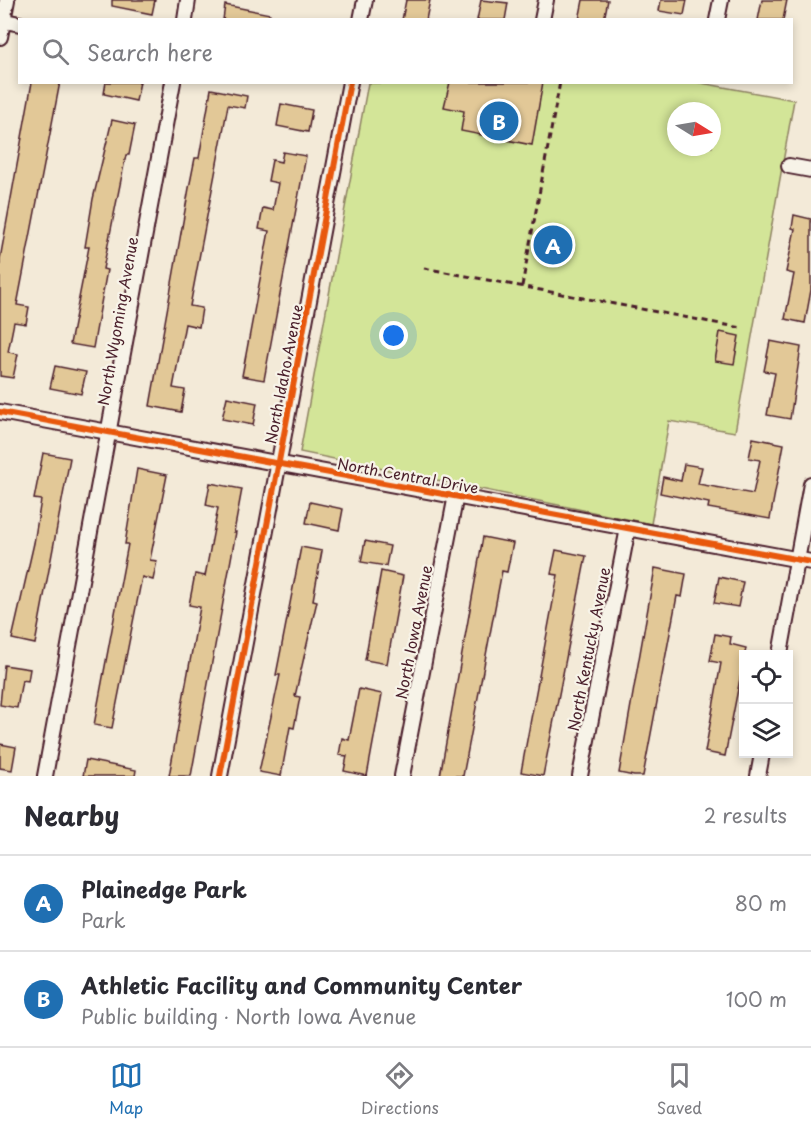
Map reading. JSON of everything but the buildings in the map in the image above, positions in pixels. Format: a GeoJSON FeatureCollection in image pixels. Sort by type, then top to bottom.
{"type":"FeatureCollection","features":[{"type":"Feature","properties":{"kind":"street"},"geometry":{"type":"LineString","coordinates":[[0,37],[7,0]]}},
{"type":"Feature","properties":{"kind":"street"},"geometry":{"type":"LineString","coordinates":[[185,18],[188,0]]}},
{"type":"Feature","properties":{"kind":"street"},"geometry":{"type":"LineString","coordinates":[[361,18],[365,0]]}},
{"type":"Feature","properties":{"kind":"street"},"geometry":{"type":"LineString","coordinates":[[542,18],[546,0]]}},
{"type":"Feature","properties":{"kind":"street"},"geometry":{"type":"LineString","coordinates":[[717,18],[721,0]]}},
{"type":"Feature","properties":{"kind":"street"},"geometry":{"type":"LineString","coordinates":[[2,20],[18,24]]}},
{"type":"Feature","properties":{"kind":"street","name":"North Wyoming Avenue"},"geometry":{"type":"LineString","coordinates":[[45,776],[173,84]]}},
{"type":"Feature","properties":{"kind":"street","name":"North Idaho Avenue"},"geometry":{"type":"LineString","coordinates":[[220,776],[278,465],[345,84]]}},
{"type":"Feature","properties":{"kind":"street"},"geometry":{"type":"LineString","coordinates":[[789,166],[811,170]]}},
{"type":"Feature","properties":{"kind":"street","name":"North Central Drive"},"geometry":{"type":"LineString","coordinates":[[0,412],[804,561]]}},
{"type":"Feature","properties":{"kind":"street"},"geometry":{"type":"LineString","coordinates":[[781,650],[804,561],[811,484]]}},
{"type":"Feature","properties":{"kind":"street","name":"North Iowa Avenue"},"geometry":{"type":"LineString","coordinates":[[402,776],[456,495]]}},
{"type":"Feature","properties":{"kind":"street","name":"North Kentucky Avenue"},"geometry":{"type":"LineString","coordinates":[[580,776],[628,528]]}},
{"type":"Feature","properties":{"kind":"street"},"geometry":{"type":"LineString","coordinates":[[758,776],[761,758]]}},
{"type":"Feature","properties":{"kind":"path"},"geometry":{"type":"LineString","coordinates":[[522,286],[560,84]]}},
{"type":"Feature","properties":{"kind":"path"},"geometry":{"type":"LineString","coordinates":[[424,268],[742,328]]}},
{"type":"Feature","properties":{"kind":"green space"},"geometry":{"type":"Polygon","coordinates":[[[368,84],[707,84],[794,100],[735,432],[669,421],[651,524],[300,452],[368,84]]]}},
{"type":"Feature","properties":{"kind":"cycle path"},"geometry":{"type":"LineString","coordinates":[[220,776],[350,84]]}},
{"type":"Feature","properties":{"kind":"cycle path"},"geometry":{"type":"LineString","coordinates":[[0,412],[811,562]]}},
{"type":"Feature","properties":{"kind":"place","name":"Athletic Facility and Community Center"},"geometry":{"type":"Point","coordinates":[499,121]}},
{"type":"Feature","properties":{"kind":"place","name":"Plainedge Park"},"geometry":{"type":"Point","coordinates":[553,245]}}]}
